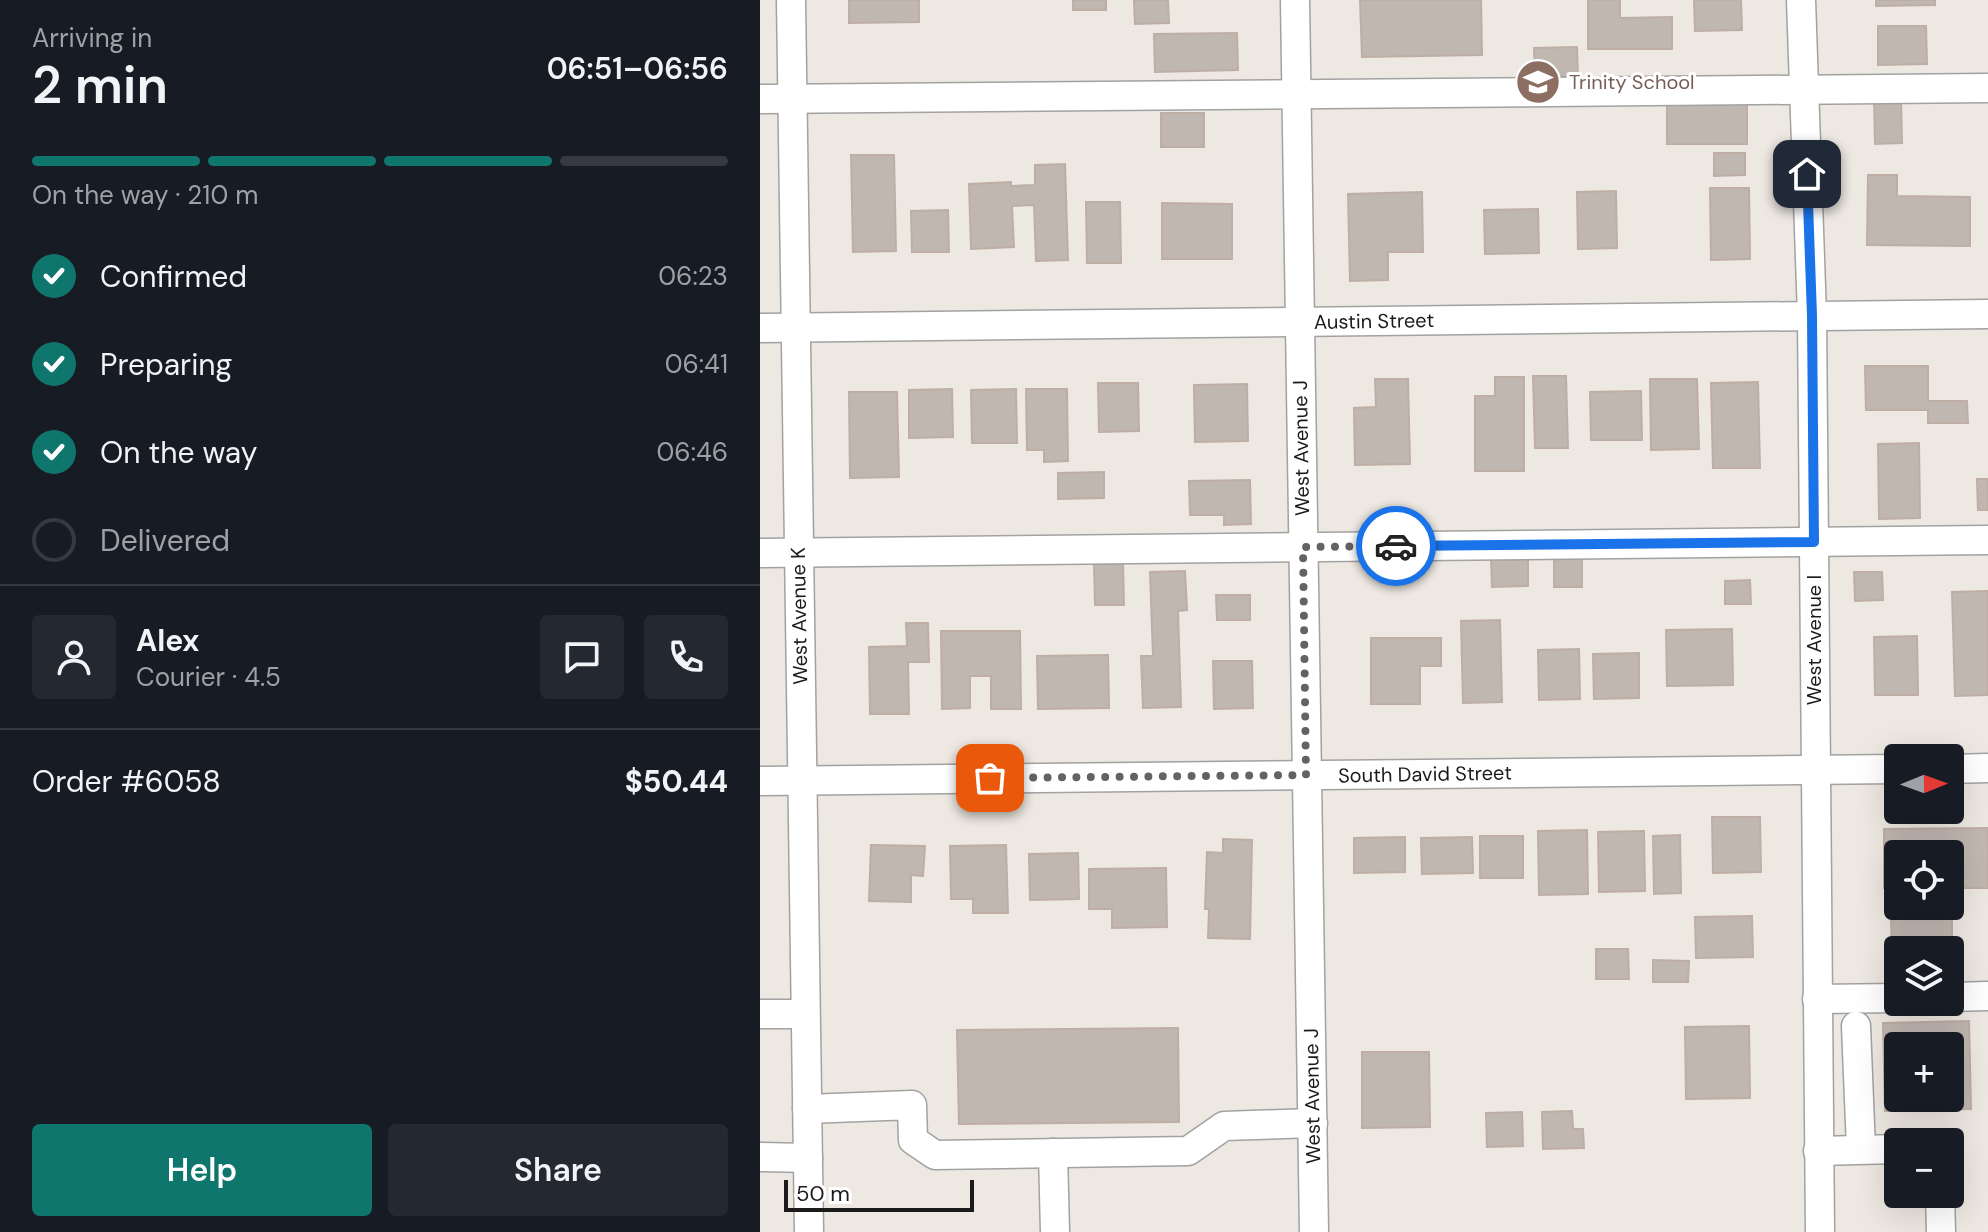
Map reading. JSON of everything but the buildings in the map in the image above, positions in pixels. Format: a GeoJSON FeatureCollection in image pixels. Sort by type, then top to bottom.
{"type":"FeatureCollection","features":[{"type":"Feature","properties":{"kind":"street","name":"West Avenue K"},"geometry":{"type":"LineString","coordinates":[[791,0],[809,1232]]}},
{"type":"Feature","properties":{"kind":"street","name":"West Avenue J"},"geometry":{"type":"LineString","coordinates":[[1295,0],[1314,1232]]}},
{"type":"Feature","properties":{"kind":"street","name":"West Avenue I"},"geometry":{"type":"LineString","coordinates":[[1801,0],[1812,316],[1820,1232]]}},
{"type":"Feature","properties":{"kind":"street"},"geometry":{"type":"LineString","coordinates":[[760,99],[1988,88]]}},
{"type":"Feature","properties":{"kind":"street","name":"Austin Street"},"geometry":{"type":"LineString","coordinates":[[760,328],[1988,314]]}},
{"type":"Feature","properties":{"kind":"street"},"geometry":{"type":"LineString","coordinates":[[760,553],[1988,540]]}},
{"type":"Feature","properties":{"kind":"street"},"geometry":{"type":"LineString","coordinates":[[1964,769],[1988,768]]}},
{"type":"Feature","properties":{"kind":"street","name":"South David Street"},"geometry":{"type":"LineString","coordinates":[[760,781],[1884,769]]}},
{"type":"Feature","properties":{"kind":"street"},"geometry":{"type":"LineString","coordinates":[[1964,997],[1988,996]]}},
{"type":"Feature","properties":{"kind":"street"},"geometry":{"type":"LineString","coordinates":[[1817,999],[1884,998]]}},
{"type":"Feature","properties":{"kind":"street"},"geometry":{"type":"LineString","coordinates":[[760,1014],[805,1014]]}},
{"type":"Feature","properties":{"kind":"street"},"geometry":{"type":"LineString","coordinates":[[1856,1026],[1861,1149]]}},
{"type":"Feature","properties":{"kind":"street"},"geometry":{"type":"LineString","coordinates":[[807,1109],[912,1105],[913,1140],[935,1155],[1188,1151],[1224,1126],[1313,1123]]}},
{"type":"Feature","properties":{"kind":"street"},"geometry":{"type":"LineString","coordinates":[[1818,1151],[1884,1149]]}},
{"type":"Feature","properties":{"kind":"street"},"geometry":{"type":"LineString","coordinates":[[1053,1153],[1055,1232]]}},
{"type":"Feature","properties":{"kind":"street"},"geometry":{"type":"LineString","coordinates":[[760,1157],[808,1158]]}},
{"type":"Feature","properties":{"kind":"street"},"geometry":{"type":"LineString","coordinates":[[1940,1208],[1941,1232]]}},
{"type":"Feature","properties":{"kind":"way so far"},"geometry":{"type":"LineString","coordinates":[[990,778],[1306,775],[1303,547],[1396,546]]}},
{"type":"Feature","properties":{"kind":"place","name":"Trinity School"},"geometry":{"type":"Point","coordinates":[1538,82]}},
{"type":"Feature","properties":{"kind":"route"},"geometry":{"type":"LineString","coordinates":[[1396,546],[1814,542],[1807,174]]}}]}
